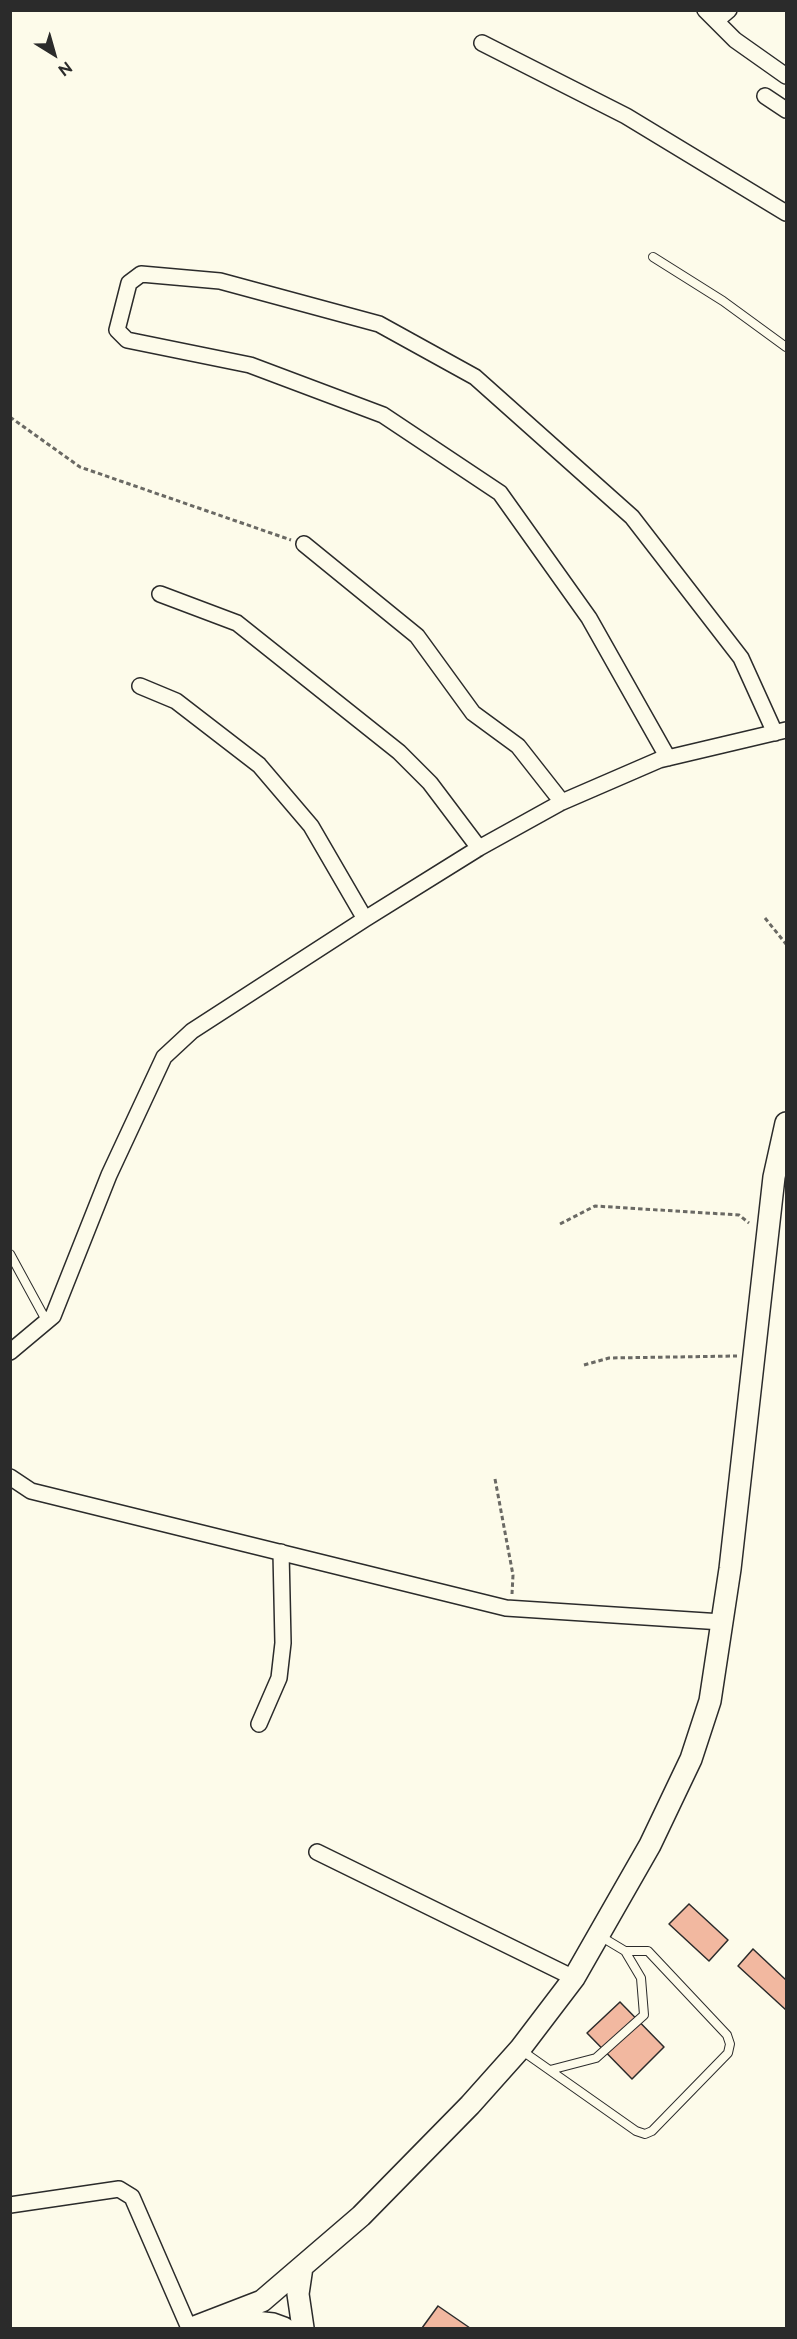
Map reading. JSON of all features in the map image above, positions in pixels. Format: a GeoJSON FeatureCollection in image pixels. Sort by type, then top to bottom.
{"type":"FeatureCollection","features":[{"type":"Feature","properties":{"kind":"main road"},"geometry":{"type":"LineString","coordinates":[[190,2328],[220,2319],[262,2301],[361,2216],[470,2105],[520,2049],[574,1978],[650,1845],[691,1759],[710,1701],[730,1569],[774,1177],[786,1123]]}},
{"type":"Feature","properties":{"kind":"main road"},"geometry":{"type":"LineString","coordinates":[[302,2266],[298,2294],[303,2328]]}},
{"type":"Feature","properties":{"kind":"main road"},"geometry":{"type":"LineString","coordinates":[[220,2319],[245,2319],[284,2328]]}},
{"type":"Feature","properties":{"kind":"street"},"geometry":{"type":"LineString","coordinates":[[729,10],[710,16],[735,40],[786,76]]}},
{"type":"Feature","properties":{"kind":"street"},"geometry":{"type":"LineString","coordinates":[[482,43],[626,116],[786,213]]}},
{"type":"Feature","properties":{"kind":"street"},"geometry":{"type":"LineString","coordinates":[[765,96],[786,110]]}},
{"type":"Feature","properties":{"kind":"street"},"geometry":{"type":"LineString","coordinates":[[10,1352],[53,1316],[109,1174],[164,1057],[192,1031],[365,918],[479,848],[562,802],[668,758],[781,731],[741,658],[632,518],[475,377],[379,324],[220,280],[141,274],[129,283],[117,330],[127,340],[250,365],[383,415],[500,493],[590,618],[668,758]]}},
{"type":"Feature","properties":{"kind":"street"},"geometry":{"type":"LineString","coordinates":[[304,544],[417,636],[473,713],[518,746],[562,802]]}},
{"type":"Feature","properties":{"kind":"street"},"geometry":{"type":"LineString","coordinates":[[160,594],[237,623],[399,752],[430,783],[479,848]]}},
{"type":"Feature","properties":{"kind":"street"},"geometry":{"type":"LineString","coordinates":[[140,686],[176,701],[259,765],[311,826],[365,918]]}},
{"type":"Feature","properties":{"kind":"street"},"geometry":{"type":"LineString","coordinates":[[10,1477],[31,1491],[511,1608],[722,1622]]}},
{"type":"Feature","properties":{"kind":"street"},"geometry":{"type":"LineString","coordinates":[[259,1724],[279,1678],[283,1643],[281,1552]]}},
{"type":"Feature","properties":{"kind":"street"},"geometry":{"type":"LineString","coordinates":[[317,1852],[574,1978]]}},
{"type":"Feature","properties":{"kind":"street"},"geometry":{"type":"LineString","coordinates":[[10,2205],[119,2189],[132,2197],[190,2328]]}},
{"type":"Feature","properties":{"kind":"lane"},"geometry":{"type":"LineString","coordinates":[[653,256],[786,347]]}},
{"type":"Feature","properties":{"kind":"lane"},"geometry":{"type":"LineString","coordinates":[[10,1254],[47,1322]]}},
{"type":"Feature","properties":{"kind":"lane"},"geometry":{"type":"LineString","coordinates":[[520,2049],[636,2131],[645,2134],[652,2131],[728,2053],[730,2044],[727,2035],[648,1951],[625,1951],[599,1936]]}},
{"type":"Feature","properties":{"kind":"lane"},"geometry":{"type":"LineString","coordinates":[[550,2070],[596,2058],[644,2015],[640,1978],[625,1951]]}},
{"type":"Feature","properties":{"kind":"path"},"geometry":{"type":"LineString","coordinates":[[10,417],[80,467],[304,544]]}},
{"type":"Feature","properties":{"kind":"path"},"geometry":{"type":"LineString","coordinates":[[765,918],[786,944]]}},
{"type":"Feature","properties":{"kind":"path"},"geometry":{"type":"LineString","coordinates":[[560,1224],[595,1206],[717,1213],[739,1215],[767,1237]]}},
{"type":"Feature","properties":{"kind":"path"},"geometry":{"type":"LineString","coordinates":[[584,1365],[609,1358],[754,1356]]}},
{"type":"Feature","properties":{"kind":"path"},"geometry":{"type":"LineString","coordinates":[[495,1479],[513,1575],[511,1608]]}},
{"type":"Feature","properties":{"kind":"building"},"geometry":{"type":"Polygon","coordinates":[[[689,1904],[728,1940],[709,1961],[669,1924],[689,1904]]]}},
{"type":"Feature","properties":{"kind":"building"},"geometry":{"type":"Polygon","coordinates":[[[753,1949],[786,1980],[786,2010],[738,1966],[753,1949]]]}},
{"type":"Feature","properties":{"kind":"building"},"geometry":{"type":"Polygon","coordinates":[[[620,2002],[664,2047],[632,2079],[587,2033],[620,2002]]]}},
{"type":"Feature","properties":{"kind":"building"},"geometry":{"type":"Polygon","coordinates":[[[438,2306],[470,2328],[422,2328],[438,2306]]]}}]}
